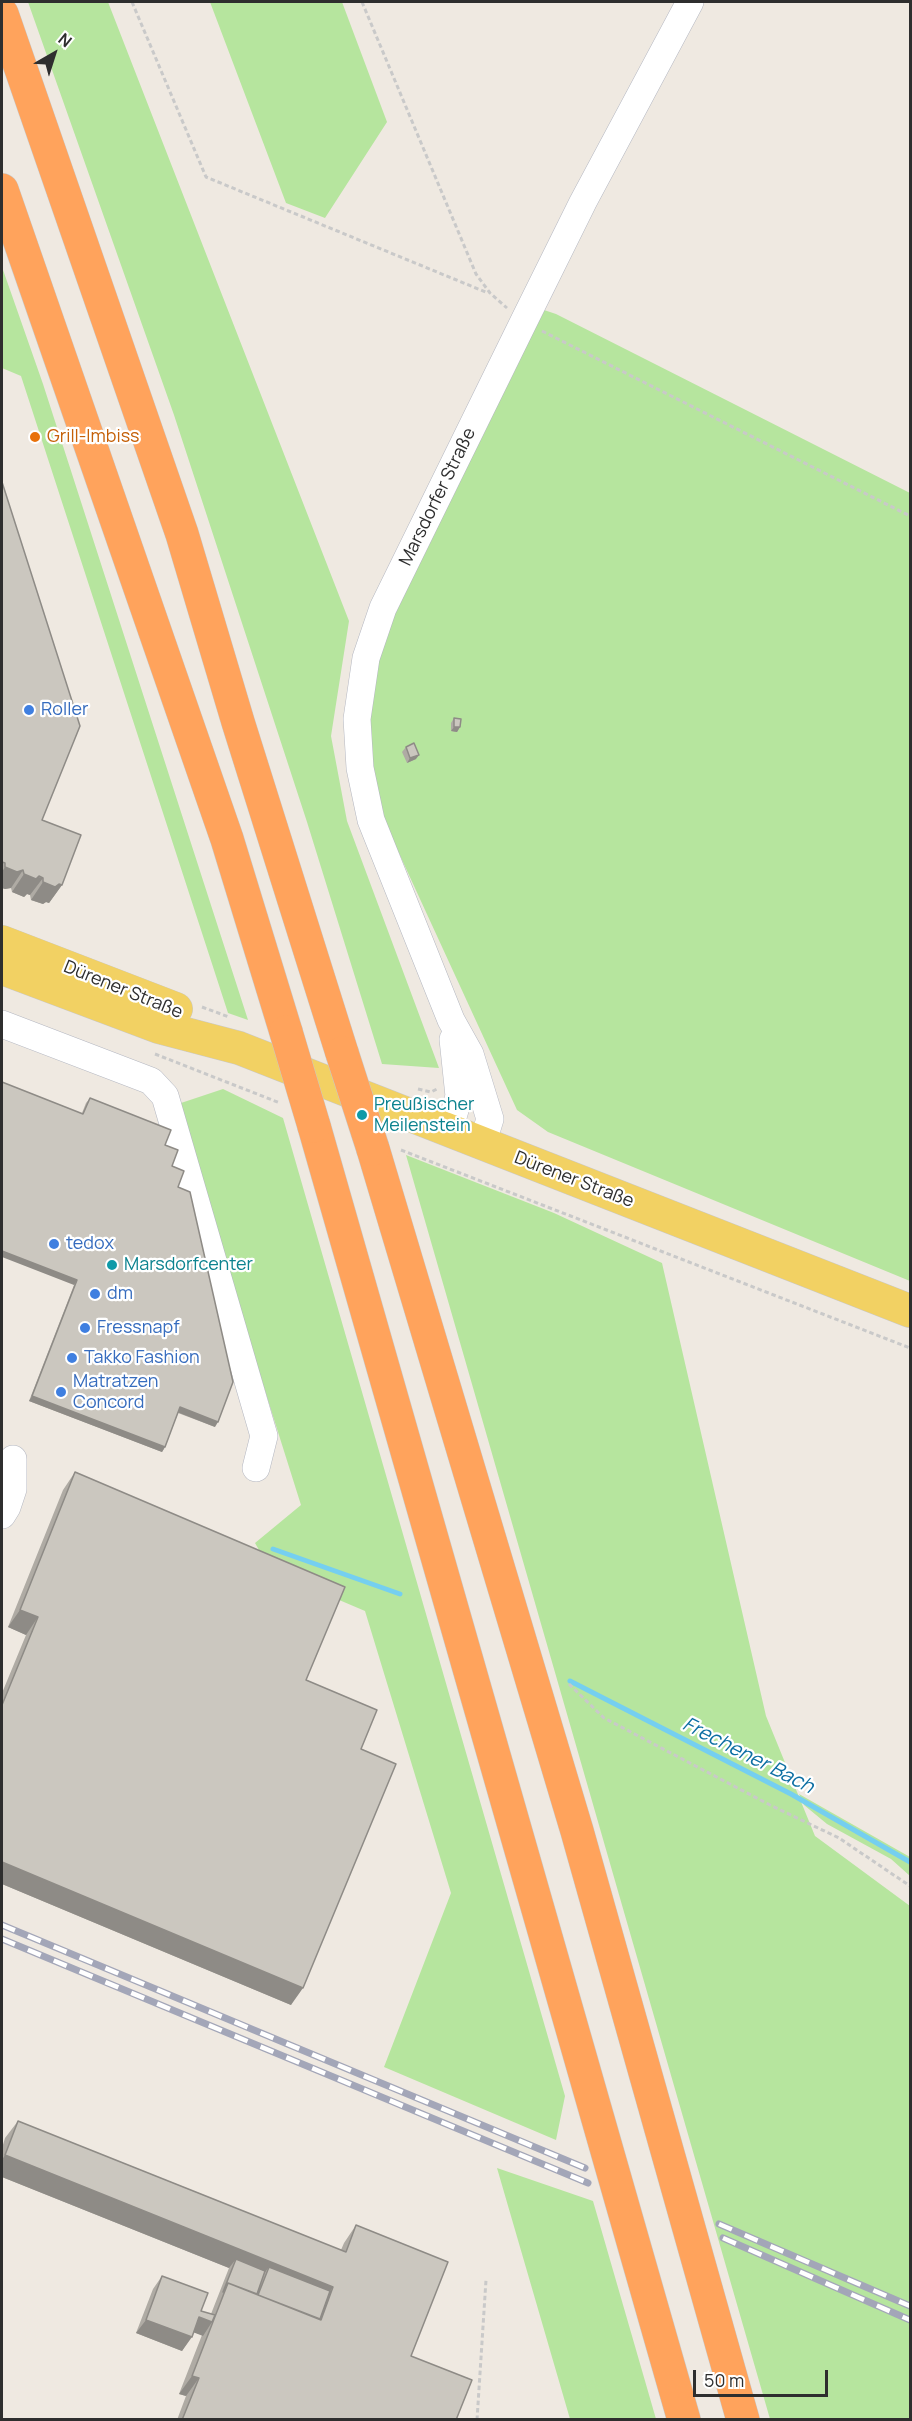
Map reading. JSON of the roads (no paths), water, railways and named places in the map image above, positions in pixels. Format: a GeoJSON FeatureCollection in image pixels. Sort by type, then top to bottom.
{"type":"FeatureCollection","features":[{"type":"Feature","properties":{"kind":"highway"},"geometry":{"type":"LineString","coordinates":[[2,14],[182,534],[238,722],[342,1053],[384,1148],[743,2420]]}},
{"type":"Feature","properties":{"kind":"highway"},"geometry":{"type":"LineString","coordinates":[[2,190],[227,839],[314,1126],[684,2420]]}},
{"type":"Feature","properties":{"kind":"main road","name":"Dürener Straße"},"geometry":{"type":"LineString","coordinates":[[2,942],[177,1010],[239,1048]]}},
{"type":"Feature","properties":{"kind":"main road","name":"Dürener Straße"},"geometry":{"type":"LineString","coordinates":[[2,968],[159,1028],[239,1048],[910,1311]]}},
{"type":"Feature","properties":{"kind":"street","name":"Marsdorfer Straße"},"geometry":{"type":"LineString","coordinates":[[482,1145],[490,1119],[489,1109],[470,1054],[451,1020],[371,820],[360,768],[357,719],[366,658],[383,608],[516,315],[583,202],[690,2]]}},
{"type":"Feature","properties":{"kind":"street","name":"Marsdorfer Straße"},"geometry":{"type":"LineString","coordinates":[[449,1131],[459,1096],[451,1020]]}},
{"type":"Feature","properties":{"kind":"street"},"geometry":{"type":"LineString","coordinates":[[2,1024],[151,1081],[165,1096],[264,1436],[256,1468]]}},
{"type":"Feature","properties":{"kind":"street"},"geometry":{"type":"LineString","coordinates":[[2,1515],[13,1489],[13,1459]]}},
{"type":"Feature","properties":{"kind":"waterway","name":"Frechener Bach"},"geometry":{"type":"LineString","coordinates":[[273,1549],[400,1594]]}},
{"type":"Feature","properties":{"kind":"waterway","name":"Frechener Bach"},"geometry":{"type":"LineString","coordinates":[[570,1681],[791,1794],[910,1862]]}},
{"type":"Feature","properties":{"kind":"railway"},"geometry":{"type":"LineString","coordinates":[[2,1925],[585,2168]]}},
{"type":"Feature","properties":{"kind":"railway"},"geometry":{"type":"LineString","coordinates":[[2,1939],[588,2183]]}},
{"type":"Feature","properties":{"kind":"railway"},"geometry":{"type":"LineString","coordinates":[[719,2224],[910,2306]]}},
{"type":"Feature","properties":{"kind":"railway"},"geometry":{"type":"LineString","coordinates":[[723,2238],[910,2320]]}},
{"type":"Feature","properties":{"kind":"place","name":"Grill-Imbiss"},"geometry":{"type":"Point","coordinates":[35,437]}},
{"type":"Feature","properties":{"kind":"place","name":"Roller"},"geometry":{"type":"Point","coordinates":[29,710]}},
{"type":"Feature","properties":{"kind":"place","name":"Preußischer Meilenstein"},"geometry":{"type":"Point","coordinates":[362,1115]}},
{"type":"Feature","properties":{"kind":"place","name":"tedox"},"geometry":{"type":"Point","coordinates":[54,1244]}},
{"type":"Feature","properties":{"kind":"place","name":"Marsdorfcenter"},"geometry":{"type":"Point","coordinates":[112,1265]}},
{"type":"Feature","properties":{"kind":"place","name":"dm"},"geometry":{"type":"Point","coordinates":[95,1294]}},
{"type":"Feature","properties":{"kind":"place","name":"Fressnapf"},"geometry":{"type":"Point","coordinates":[85,1328]}},
{"type":"Feature","properties":{"kind":"place","name":"Takko Fashion"},"geometry":{"type":"Point","coordinates":[72,1358]}},
{"type":"Feature","properties":{"kind":"place","name":"Matratzen Concord"},"geometry":{"type":"Point","coordinates":[61,1392]}}]}
